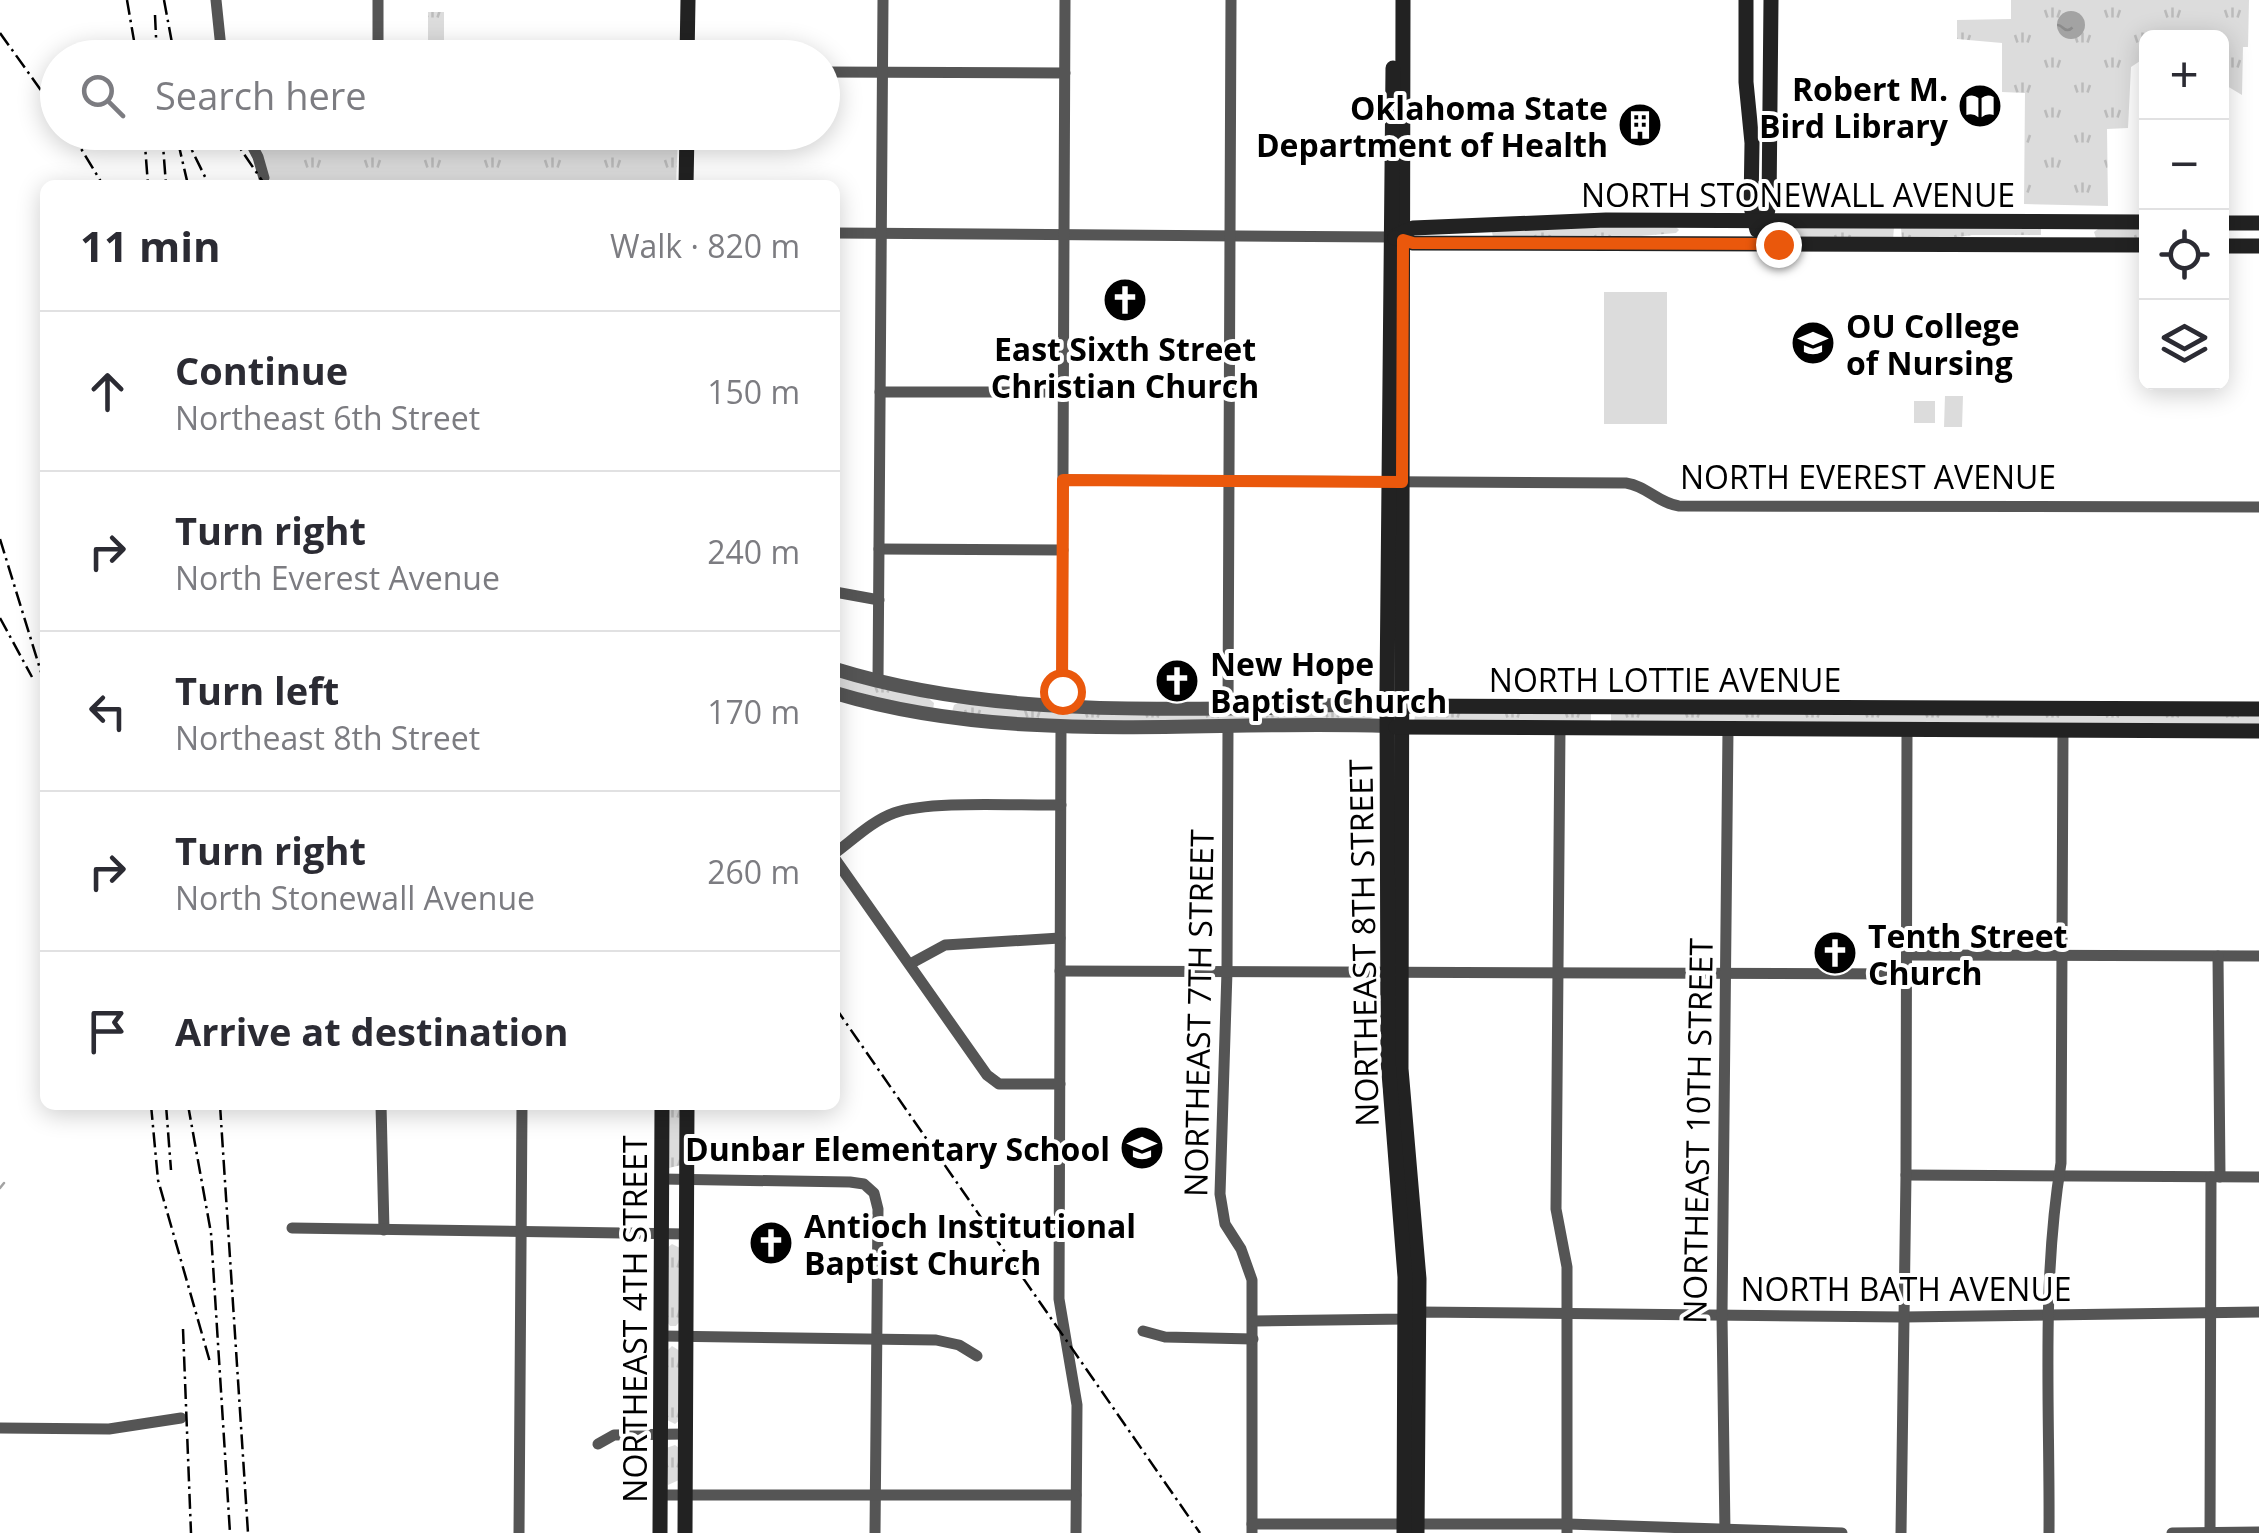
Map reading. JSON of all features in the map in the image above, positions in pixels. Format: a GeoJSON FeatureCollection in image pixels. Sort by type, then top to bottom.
{"type":"FeatureCollection","features":[{"type":"Feature","properties":{"kind":"main road"},"geometry":{"type":"LineString","coordinates":[[687,40],[688,0]]}},
{"type":"Feature","properties":{"kind":"main road","name":"NORTHEAST 8TH STREET"},"geometry":{"type":"LineString","coordinates":[[1393,0],[1399,237]]}},
{"type":"Feature","properties":{"kind":"main road","name":"NORTHEAST 8TH STREET"},"geometry":{"type":"LineString","coordinates":[[1403,0],[1394,974],[1402,1104],[1416,1229],[1411,1529]]}},
{"type":"Feature","properties":{"kind":"main road"},"geometry":{"type":"LineString","coordinates":[[1746,0],[1751,208],[1760,221]]}},
{"type":"Feature","properties":{"kind":"main road"},"geometry":{"type":"LineString","coordinates":[[1761,244],[1760,221],[1769,174],[1770,0]]}},
{"type":"Feature","properties":{"kind":"main road"},"geometry":{"type":"LineString","coordinates":[[686,180],[687,150]]}},
{"type":"Feature","properties":{"kind":"main road","name":"NORTH STONEWALL AVENUE"},"geometry":{"type":"LineString","coordinates":[[1399,237],[1413,228],[1606,220],[2139,222]]}},
{"type":"Feature","properties":{"kind":"main road"},"geometry":{"type":"LineString","coordinates":[[2229,223],[2259,223]]}},
{"type":"Feature","properties":{"kind":"main road","name":"NORTH STONEWALL AVENUE"},"geometry":{"type":"LineString","coordinates":[[1399,237],[1413,243],[2139,245]]}},
{"type":"Feature","properties":{"kind":"main road"},"geometry":{"type":"LineString","coordinates":[[2229,246],[2259,246]]}},
{"type":"Feature","properties":{"kind":"main road","name":"NORTH LOTTIE AVENUE"},"geometry":{"type":"LineString","coordinates":[[1395,706],[2259,709]]}},
{"type":"Feature","properties":{"kind":"main road","name":"NORTH LOTTIE AVENUE"},"geometry":{"type":"LineString","coordinates":[[1394,727],[2259,731]]}},
{"type":"Feature","properties":{"kind":"main road","name":"NORTHEAST 4TH STREET"},"geometry":{"type":"LineString","coordinates":[[660,1533],[662,1110]]}},
{"type":"Feature","properties":{"kind":"main road","name":"NORTHEAST 4TH STREET"},"geometry":{"type":"LineString","coordinates":[[685,1533],[688,1110]]}},
{"type":"Feature","properties":{"kind":"street"},"geometry":{"type":"LineString","coordinates":[[216,0],[220,40]]}},
{"type":"Feature","properties":{"kind":"street"},"geometry":{"type":"LineString","coordinates":[[378,0],[378,40]]}},
{"type":"Feature","properties":{"kind":"street"},"geometry":{"type":"LineString","coordinates":[[878,681],[883,0]]}},
{"type":"Feature","properties":{"kind":"street"},"geometry":{"type":"LineString","coordinates":[[1062,706],[1065,0]]}},
{"type":"Feature","properties":{"kind":"street"},"geometry":{"type":"LineString","coordinates":[[1228,708],[1231,0]]}},
{"type":"Feature","properties":{"kind":"street"},"geometry":{"type":"LineString","coordinates":[[840,72],[1065,73]]}},
{"type":"Feature","properties":{"kind":"street"},"geometry":{"type":"LineString","coordinates":[[254,150],[264,178]]}},
{"type":"Feature","properties":{"kind":"street","name":"NORTH STONEWALL AVENUE"},"geometry":{"type":"LineString","coordinates":[[840,233],[1399,237]]}},
{"type":"Feature","properties":{"kind":"street"},"geometry":{"type":"LineString","coordinates":[[880,392],[1064,392]]}},
{"type":"Feature","properties":{"kind":"street","name":"NORTH EVEREST AVENUE"},"geometry":{"type":"LineString","coordinates":[[1063,480],[1626,482],[1642,487],[1664,503],[1679,506],[2259,507]]}},
{"type":"Feature","properties":{"kind":"street"},"geometry":{"type":"LineString","coordinates":[[879,549],[1062,550]]}},
{"type":"Feature","properties":{"kind":"street"},"geometry":{"type":"LineString","coordinates":[[840,593],[878,600]]}},
{"type":"Feature","properties":{"kind":"street","name":"NORTH LOTTIE AVENUE"},"geometry":{"type":"LineString","coordinates":[[840,670],[964,698],[1062,706],[1395,706]]}},
{"type":"Feature","properties":{"kind":"street","name":"NORTH LOTTIE AVENUE"},"geometry":{"type":"LineString","coordinates":[[840,694],[942,718],[1061,726],[1394,727]]}},
{"type":"Feature","properties":{"kind":"street"},"geometry":{"type":"LineString","coordinates":[[1061,726],[1058,1300],[1077,1406],[1076,1533]]}},
{"type":"Feature","properties":{"kind":"street","name":"NORTHEAST 7TH STREET"},"geometry":{"type":"LineString","coordinates":[[1228,727],[1227,971],[1220,1194],[1224,1224],[1250,1266],[1254,1321],[1252,1528]]}},
{"type":"Feature","properties":{"kind":"street"},"geometry":{"type":"LineString","coordinates":[[1560,728],[1556,1209],[1567,1267],[1568,1529]]}},
{"type":"Feature","properties":{"kind":"street","name":"NORTHEAST 10TH STREET"},"geometry":{"type":"LineString","coordinates":[[1724,1531],[1722,1315],[1728,729]]}},
{"type":"Feature","properties":{"kind":"street"},"geometry":{"type":"LineString","coordinates":[[1900,1533],[1907,730]]}},
{"type":"Feature","properties":{"kind":"street"},"geometry":{"type":"LineString","coordinates":[[2049,1533],[2050,1317],[2055,1191],[2059,1176],[2063,730]]}},
{"type":"Feature","properties":{"kind":"street"},"geometry":{"type":"LineString","coordinates":[[840,852],[874,823],[897,812],[924,807],[1062,806]]}},
{"type":"Feature","properties":{"kind":"street"},"geometry":{"type":"LineString","coordinates":[[840,863],[986,1075],[998,1084],[1060,1084]]}},
{"type":"Feature","properties":{"kind":"street"},"geometry":{"type":"LineString","coordinates":[[910,964],[945,945],[1060,938]]}},
{"type":"Feature","properties":{"kind":"street"},"geometry":{"type":"LineString","coordinates":[[1907,955],[2259,956]]}},
{"type":"Feature","properties":{"kind":"street"},"geometry":{"type":"LineString","coordinates":[[2210,1532],[2218,956]]}},
{"type":"Feature","properties":{"kind":"street"},"geometry":{"type":"LineString","coordinates":[[1060,971],[1907,974]]}},
{"type":"Feature","properties":{"kind":"street"},"geometry":{"type":"LineString","coordinates":[[381,1110],[384,1230]]}},
{"type":"Feature","properties":{"kind":"street"},"geometry":{"type":"LineString","coordinates":[[519,1533],[522,1110]]}},
{"type":"Feature","properties":{"kind":"street"},"geometry":{"type":"LineString","coordinates":[[1906,1175],[2259,1177]]}},
{"type":"Feature","properties":{"kind":"street"},"geometry":{"type":"LineString","coordinates":[[662,1179],[824,1180],[864,1184],[874,1193],[878,1208],[875,1533]]}},
{"type":"Feature","properties":{"kind":"street"},"geometry":{"type":"LineString","coordinates":[[292,1228],[687,1234]]}},
{"type":"Feature","properties":{"kind":"street","name":"NORTH BATH AVENUE"},"geometry":{"type":"LineString","coordinates":[[1254,1321],[1413,1315],[2050,1317],[2259,1312]]}},
{"type":"Feature","properties":{"kind":"street"},"geometry":{"type":"LineString","coordinates":[[1144,1331],[1166,1337],[1253,1339]]}},
{"type":"Feature","properties":{"kind":"street"},"geometry":{"type":"LineString","coordinates":[[662,1336],[936,1340],[959,1345],[977,1356]]}},
{"type":"Feature","properties":{"kind":"street"},"geometry":{"type":"LineString","coordinates":[[0,1428],[108,1429],[180,1418]]}},
{"type":"Feature","properties":{"kind":"street"},"geometry":{"type":"LineString","coordinates":[[598,1444],[614,1435],[686,1434]]}},
{"type":"Feature","properties":{"kind":"street"},"geometry":{"type":"LineString","coordinates":[[660,1495],[1076,1495]]}},
{"type":"Feature","properties":{"kind":"street"},"geometry":{"type":"LineString","coordinates":[[1252,1528],[1842,1533]]}},
{"type":"Feature","properties":{"kind":"street"},"geometry":{"type":"LineString","coordinates":[[2172,1533],[2259,1532]]}},
{"type":"Feature","properties":{"kind":"green space"},"geometry":{"type":"Polygon","coordinates":[[[2011,0],[2249,0],[2242,95],[2229,87],[2229,30],[2139,30],[2139,62],[2131,67],[2128,128],[2107,129],[2108,206],[2024,204],[2025,93],[2002,92],[2002,43],[1957,39],[1957,20],[2011,19],[2011,0]]]}},
{"type":"Feature","properties":{"kind":"green space"},"geometry":{"type":"Polygon","coordinates":[[[428,12],[444,12],[444,40],[428,40],[428,12]]]}},
{"type":"Feature","properties":{"kind":"green space"},"geometry":{"type":"Polygon","coordinates":[[[257,150],[677,150],[676,180],[270,180],[257,150]]]}},
{"type":"Feature","properties":{"kind":"green space"},"geometry":{"type":"Polygon","coordinates":[[[1676,227],[1676,233],[1617,238],[1493,237],[1492,232],[1497,228],[1676,227]]]}},
{"type":"Feature","properties":{"kind":"green space"},"geometry":{"type":"Polygon","coordinates":[[[1785,227],[1894,227],[1893,240],[1785,238],[1780,233],[1785,227]]]}},
{"type":"Feature","properties":{"kind":"green space"},"geometry":{"type":"Polygon","coordinates":[[[1901,228],[2041,229],[2041,235],[1902,240],[1901,228]]]}},
{"type":"Feature","properties":{"kind":"green space"},"geometry":{"type":"Polygon","coordinates":[[[2139,229],[2139,240],[2096,238],[2094,232],[2139,229]]]}},
{"type":"Feature","properties":{"kind":"green space"},"geometry":{"type":"Polygon","coordinates":[[[1604,292],[1667,292],[1667,424],[1604,424],[1604,292]]]}},
{"type":"Feature","properties":{"kind":"green space"},"geometry":{"type":"Polygon","coordinates":[[[1945,396],[1963,396],[1962,427],[1944,427],[1945,396]]]}},
{"type":"Feature","properties":{"kind":"green space"},"geometry":{"type":"Polygon","coordinates":[[[1914,401],[1935,401],[1935,423],[1914,423],[1914,401]]]}},
{"type":"Feature","properties":{"kind":"green space"},"geometry":{"type":"Polygon","coordinates":[[[840,673],[926,696],[934,703],[933,710],[840,691],[840,673]]]}},
{"type":"Feature","properties":{"kind":"green space"},"geometry":{"type":"Polygon","coordinates":[[[961,701],[1368,709],[1373,717],[1070,724],[952,712],[961,701]]]}},
{"type":"Feature","properties":{"kind":"green space"},"geometry":{"type":"Polygon","coordinates":[[[2259,711],[2259,727],[1611,721],[1611,714],[2259,711]]]}},
{"type":"Feature","properties":{"kind":"green space"},"geometry":{"type":"Polygon","coordinates":[[[1420,712],[1591,714],[1591,721],[1414,722],[1420,712]]]}},
{"type":"Feature","properties":{"kind":"green space"},"geometry":{"type":"Polygon","coordinates":[[[668,1110],[681,1110],[681,1165],[669,1168],[668,1110]]]}},
{"type":"Feature","properties":{"kind":"green space"},"geometry":{"type":"Polygon","coordinates":[[[672,1244],[680,1248],[680,1321],[676,1326],[667,1322],[667,1248],[672,1244]]]}},
{"type":"Feature","properties":{"kind":"green space"},"geometry":{"type":"Polygon","coordinates":[[[672,1346],[680,1351],[680,1420],[675,1424],[667,1420],[667,1351],[672,1346]]]}},
{"type":"Feature","properties":{"kind":"green space"},"geometry":{"type":"Polygon","coordinates":[[[666,1448],[679,1448],[679,1480],[668,1485],[666,1448]]]}},
{"type":"Feature","properties":{"kind":"water"},"geometry":{"type":"Polygon","coordinates":[[[2071,11],[2081,15],[2085,25],[2081,35],[2071,39],[2061,35],[2057,25],[2061,15],[2071,11]]]}},
{"type":"Feature","properties":{"kind":"waterway"},"geometry":{"type":"LineString","coordinates":[[0,1188],[4,1183]]}},
{"type":"Feature","properties":{"kind":"railway"},"geometry":{"type":"LineString","coordinates":[[127,0],[134,40]]}},
{"type":"Feature","properties":{"kind":"railway"},"geometry":{"type":"LineString","coordinates":[[164,0],[171,40]]}},
{"type":"Feature","properties":{"kind":"railway"},"geometry":{"type":"LineString","coordinates":[[155,15],[156,40]]}},
{"type":"Feature","properties":{"kind":"railway"},"geometry":{"type":"LineString","coordinates":[[0,33],[40,89]]}},
{"type":"Feature","properties":{"kind":"railway"},"geometry":{"type":"LineString","coordinates":[[82,150],[100,180]]}},
{"type":"Feature","properties":{"kind":"railway"},"geometry":{"type":"LineString","coordinates":[[145,150],[148,180]]}},
{"type":"Feature","properties":{"kind":"railway"},"geometry":{"type":"LineString","coordinates":[[163,150],[166,180]]}},
{"type":"Feature","properties":{"kind":"railway"},"geometry":{"type":"LineString","coordinates":[[180,150],[187,180]]}},
{"type":"Feature","properties":{"kind":"railway"},"geometry":{"type":"LineString","coordinates":[[192,150],[207,180]]}},
{"type":"Feature","properties":{"kind":"railway"},"geometry":{"type":"LineString","coordinates":[[241,150],[262,180]]}},
{"type":"Feature","properties":{"kind":"railway"},"geometry":{"type":"LineString","coordinates":[[0,539],[40,669]]}},
{"type":"Feature","properties":{"kind":"railway"},"geometry":{"type":"LineString","coordinates":[[0,618],[32,677]]}},
{"type":"Feature","properties":{"kind":"railway"},"geometry":{"type":"LineString","coordinates":[[840,1014],[1200,1533]]}},
{"type":"Feature","properties":{"kind":"railway"},"geometry":{"type":"LineString","coordinates":[[151,1110],[158,1180],[210,1362]]}},
{"type":"Feature","properties":{"kind":"railway"},"geometry":{"type":"LineString","coordinates":[[166,1110],[171,1170]]}},
{"type":"Feature","properties":{"kind":"railway"},"geometry":{"type":"LineString","coordinates":[[189,1110],[211,1233],[230,1533]]}},
{"type":"Feature","properties":{"kind":"railway"},"geometry":{"type":"LineString","coordinates":[[220,1110],[248,1533]]}},
{"type":"Feature","properties":{"kind":"railway"},"geometry":{"type":"LineString","coordinates":[[183,1329],[191,1533]]}},
{"type":"Feature","properties":{"kind":"place","name":"Robert M. Bird Library"},"geometry":{"type":"Point","coordinates":[1980,106]}},
{"type":"Feature","properties":{"kind":"place","name":"Oklahoma State Department of Health"},"geometry":{"type":"Point","coordinates":[1640,125]}},
{"type":"Feature","properties":{"kind":"place","name":"East Sixth Street Christian Church"},"geometry":{"type":"Point","coordinates":[1125,300]}},
{"type":"Feature","properties":{"kind":"place","name":"OU College of Nursing"},"geometry":{"type":"Point","coordinates":[1813,343]}},
{"type":"Feature","properties":{"kind":"place","name":"New Hope Baptist Church"},"geometry":{"type":"Point","coordinates":[1177,681]}},
{"type":"Feature","properties":{"kind":"place","name":"Tenth Street Church"},"geometry":{"type":"Point","coordinates":[1835,953]}},
{"type":"Feature","properties":{"kind":"place","name":"Dunbar Elementary School"},"geometry":{"type":"Point","coordinates":[1142,1148]}},
{"type":"Feature","properties":{"kind":"place","name":"Antioch Institutional Baptist Church"},"geometry":{"type":"Point","coordinates":[771,1243]}},
{"type":"Feature","properties":{"kind":"route"},"geometry":{"type":"LineString","coordinates":[[1062,691],[1063,480],[1402,482],[1403,240],[1778,244]]}}]}
